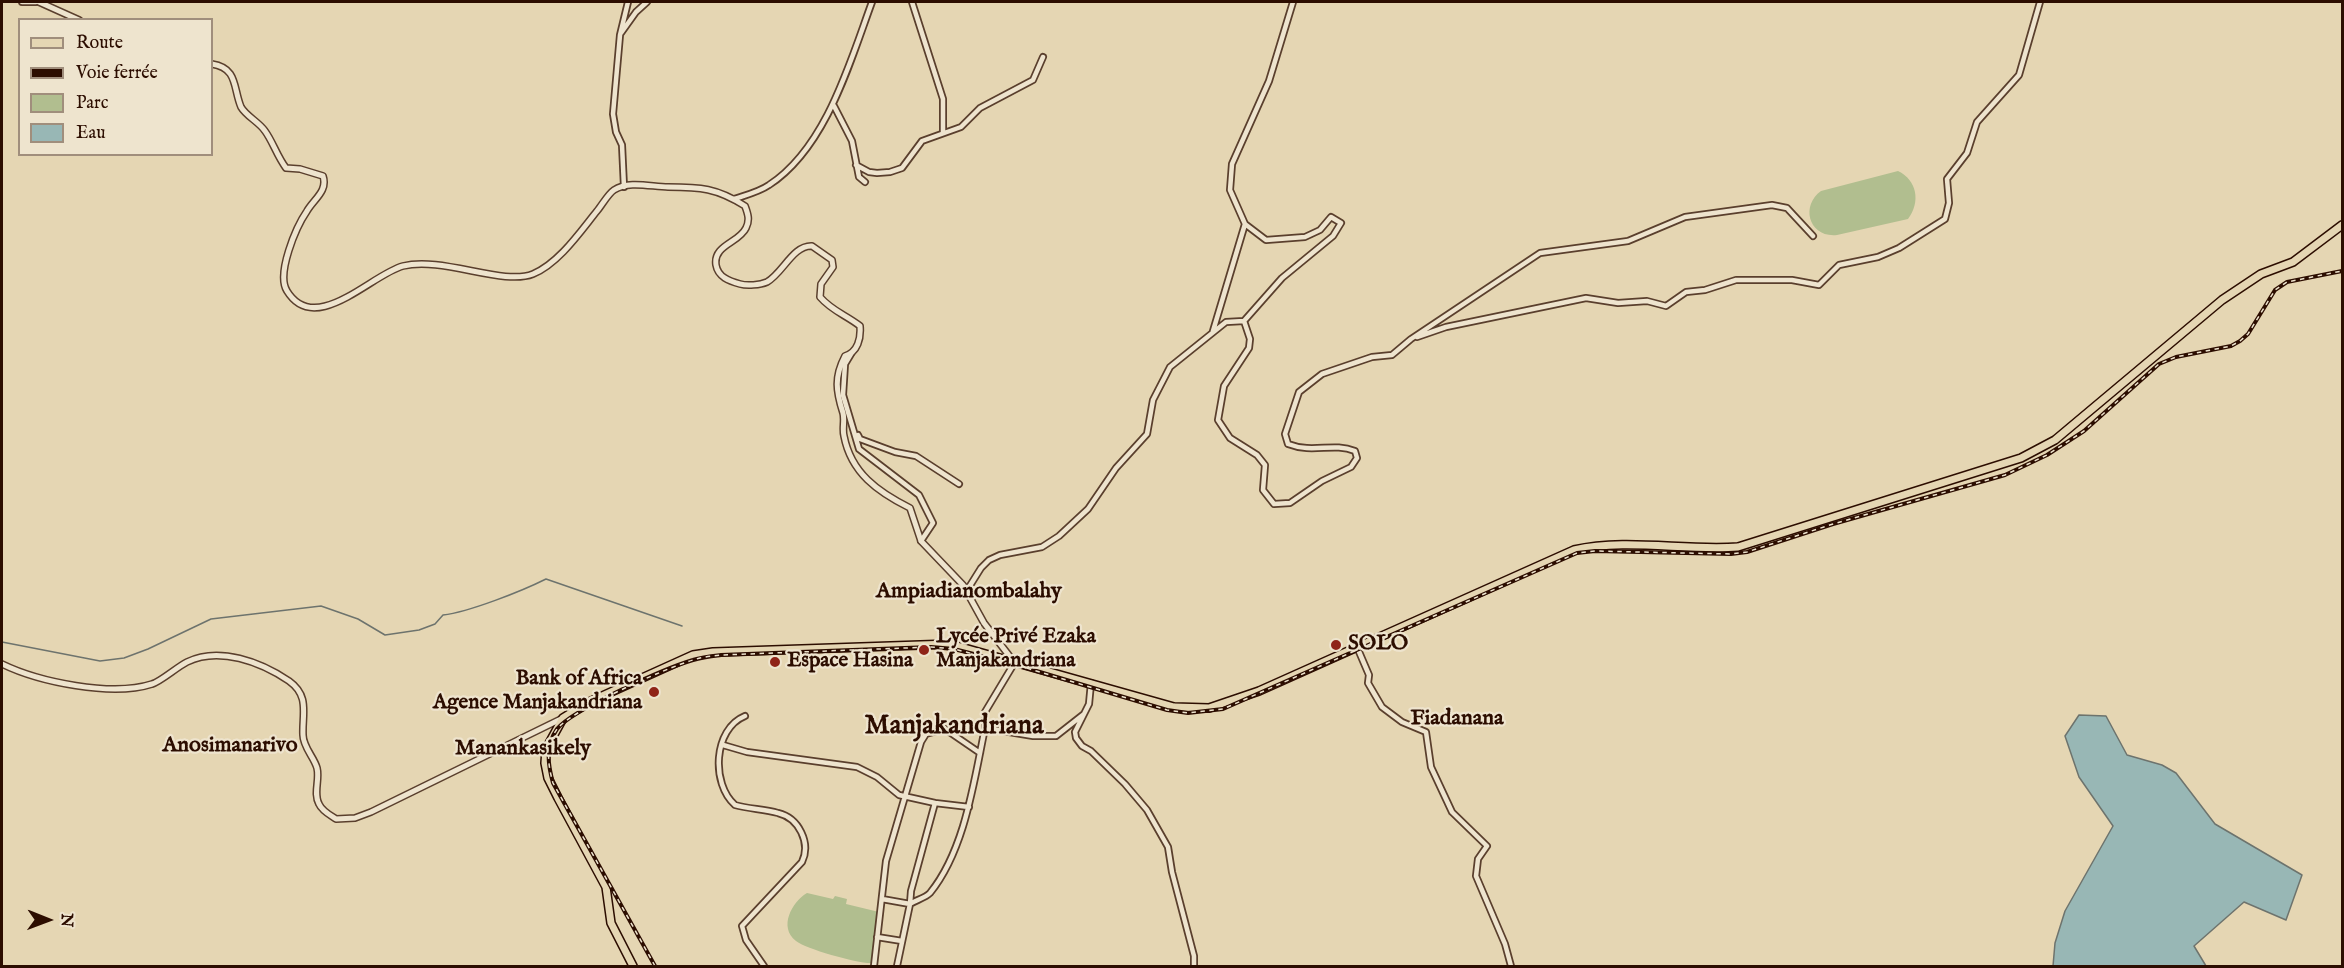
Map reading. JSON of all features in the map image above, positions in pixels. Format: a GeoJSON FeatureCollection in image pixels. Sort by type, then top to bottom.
{"type":"FeatureCollection","features":[{"type":"Feature","properties":{"kind":"main road"},"geometry":{"type":"LineString","coordinates":[[633,966],[611,923],[606,887],[548,778],[546,749],[563,718],[589,702],[693,655],[713,652],[950,644],[1174,707],[1209,708],[1259,691],[1574,550],[1594,546],[1706,549],[1738,547],[2021,458],[2055,440],[2222,300],[2261,274],[2293,262],[2343,225]]}},
{"type":"Feature","properties":{"kind":"street"},"geometry":{"type":"LineString","coordinates":[[22,2],[38,2],[74,18]]}},
{"type":"Feature","properties":{"kind":"street"},"geometry":{"type":"LineString","coordinates":[[624,187],[622,145],[616,132],[613,114],[620,35],[628,2]]}},
{"type":"Feature","properties":{"kind":"street"},"geometry":{"type":"LineString","coordinates":[[620,35],[636,12],[647,2]]}},
{"type":"Feature","properties":{"kind":"street"},"geometry":{"type":"LineString","coordinates":[[735,199],[768,186],[791,168],[834,106],[872,2]]}},
{"type":"Feature","properties":{"kind":"street"},"geometry":{"type":"LineString","coordinates":[[912,2],[943,99],[943,133]]}},
{"type":"Feature","properties":{"kind":"street"},"geometry":{"type":"LineString","coordinates":[[966,592],[981,568],[989,560],[1000,555],[1042,547],[1059,536],[1088,509],[1116,468],[1147,434],[1153,399],[1170,367],[1226,322],[1244,321],[1282,278],[1333,236],[1341,223],[1331,217],[1320,230],[1311,235],[1273,240],[1261,238],[1245,224],[1230,190],[1232,164],[1269,81],[1293,2]]}},
{"type":"Feature","properties":{"kind":"street"},"geometry":{"type":"LineString","coordinates":[[1411,339],[1436,333],[1446,327],[1586,298],[1618,303],[1647,301],[1666,306],[1686,292],[1705,291],[1736,280],[1792,280],[1819,285],[1839,265],[1878,257],[1899,248],[1945,219],[1950,203],[1947,179],[1967,153],[1977,122],[2019,75],[2040,2]]}},
{"type":"Feature","properties":{"kind":"street"},"geometry":{"type":"LineString","coordinates":[[856,165],[868,172],[890,172],[902,168],[922,141],[961,127],[973,118],[980,108],[1033,80],[1043,57]]}},
{"type":"Feature","properties":{"kind":"street"},"geometry":{"type":"LineString","coordinates":[[213,64],[220,65],[230,72],[237,86],[242,108],[265,130],[275,153],[286,168],[300,169],[323,176],[325,182],[323,191],[306,211],[297,230],[282,279],[287,292],[299,303],[315,308],[353,295],[402,266],[423,264],[459,267],[518,277],[533,274],[567,247],[614,190],[624,187],[702,186],[735,199],[745,206],[749,218],[740,237],[720,250],[716,260],[717,271],[728,281],[746,286],[766,282],[800,249],[812,246],[832,260],[833,267],[819,290],[820,297],[830,308],[860,326],[858,346],[845,364],[843,394],[859,449],[924,502],[933,523],[921,541]]}},
{"type":"Feature","properties":{"kind":"street"},"geometry":{"type":"LineString","coordinates":[[834,106],[852,141],[859,177],[865,182]]}},
{"type":"Feature","properties":{"kind":"street"},"geometry":{"type":"LineString","coordinates":[[1244,321],[1250,339],[1249,348],[1224,386],[1218,420],[1230,438],[1257,455],[1265,465],[1263,490],[1274,504],[1290,503],[1322,482],[1351,467],[1356,458],[1355,451],[1344,446],[1312,450],[1288,444],[1285,434],[1299,392],[1322,374],[1372,357],[1392,354],[1540,253],[1628,241],[1685,217],[1761,205],[1786,208],[1813,236]]}},
{"type":"Feature","properties":{"kind":"street"},"geometry":{"type":"LineString","coordinates":[[1212,331],[1245,224]]}},
{"type":"Feature","properties":{"kind":"street"},"geometry":{"type":"LineString","coordinates":[[851,354],[845,356],[838,370],[836,387],[844,415],[843,433],[846,446],[857,469],[870,485],[910,508],[921,541],[944,562],[966,592],[984,623],[1015,662],[985,712],[985,728],[969,807],[944,870],[928,895],[910,904],[882,899]]}},
{"type":"Feature","properties":{"kind":"street"},"geometry":{"type":"LineString","coordinates":[[853,428],[860,438],[895,452],[916,456],[959,484]]}},
{"type":"Feature","properties":{"kind":"street"},"geometry":{"type":"LineString","coordinates":[[1357,647],[1373,694],[1391,716],[1426,732],[1431,767],[1452,812],[1487,846],[1478,858],[1476,876],[1505,944],[1511,966]]}},
{"type":"Feature","properties":{"kind":"street"},"geometry":{"type":"LineString","coordinates":[[2,664],[15,670],[95,690],[132,689],[156,683],[189,661],[221,654],[264,667],[290,682],[303,700],[305,711],[303,738],[318,770],[316,794],[319,804],[336,819],[356,818],[371,812],[563,718]]}},
{"type":"Feature","properties":{"kind":"street"},"geometry":{"type":"LineString","coordinates":[[1091,683],[1089,705],[1076,732],[1076,738],[1125,784],[1147,810],[1168,847],[1172,872],[1194,956],[1194,966]]}},
{"type":"Feature","properties":{"kind":"street"},"geometry":{"type":"LineString","coordinates":[[985,728],[1033,736],[1056,736],[1084,714]]}},
{"type":"Feature","properties":{"kind":"street"},"geometry":{"type":"LineString","coordinates":[[745,716],[736,720],[728,728],[723,745],[718,773],[726,798],[735,805],[790,818],[804,837],[806,853],[802,862],[742,926],[746,940],[764,966]]}},
{"type":"Feature","properties":{"kind":"street"},"geometry":{"type":"LineString","coordinates":[[874,966],[886,861],[926,734],[945,729],[980,753]]}},
{"type":"Feature","properties":{"kind":"street"},"geometry":{"type":"LineString","coordinates":[[723,745],[747,752],[857,767],[905,797],[969,807]]}},
{"type":"Feature","properties":{"kind":"street"},"geometry":{"type":"LineString","coordinates":[[897,966],[911,891],[935,803]]}},
{"type":"Feature","properties":{"kind":"street"},"geometry":{"type":"LineString","coordinates":[[877,937],[902,941]]}},
{"type":"Feature","properties":{"kind":"green space"},"geometry":{"type":"Polygon","coordinates":[[[1898,171],[1909,180],[1915,192],[1915,206],[1908,219],[1837,235],[1827,235],[1814,226],[1809,212],[1815,197],[1821,191],[1898,171]]]}},
{"type":"Feature","properties":{"kind":"green space"},"geometry":{"type":"Polygon","coordinates":[[[807,893],[833,899],[835,896],[847,899],[846,904],[879,912],[872,963],[821,952],[796,941],[788,929],[789,915],[796,902],[807,893]]]}},
{"type":"Feature","properties":{"kind":"water"},"geometry":{"type":"Polygon","coordinates":[[[2079,715],[2106,716],[2127,755],[2162,765],[2176,773],[2215,824],[2302,875],[2286,920],[2244,902],[2194,946],[2206,966],[2053,966],[2055,943],[2065,911],[2113,826],[2079,777],[2065,736],[2079,715]]]}},
{"type":"Feature","properties":{"kind":"waterway"},"geometry":{"type":"LineString","coordinates":[[2,642],[100,661],[124,658],[148,649],[211,619],[321,606],[358,619],[385,635],[419,630],[435,624],[443,615],[467,610],[546,579],[682,626]]}},
{"type":"Feature","properties":{"kind":"railway"},"geometry":{"type":"LineString","coordinates":[[655,966],[553,783],[549,749],[553,735],[566,721],[600,700],[663,671],[696,659],[721,655],[931,647],[954,649],[1013,664],[1167,710],[1188,713],[1223,709],[1577,553],[1595,551],[1731,554],[1747,552],[1833,524],[2005,475],[2047,455],[2084,431],[2159,364],[2176,357],[2231,346],[2240,341],[2248,334],[2275,290],[2287,282],[2342,271]]}},
{"type":"Feature","properties":{"kind":"place","name":"SOLO"},"geometry":{"type":"Point","coordinates":[1336,645]}},
{"type":"Feature","properties":{"kind":"place","name":"Lycée Privé Ezaka Manjakandriana"},"geometry":{"type":"Point","coordinates":[924,650]}},
{"type":"Feature","properties":{"kind":"place","name":"Espace Hasina"},"geometry":{"type":"Point","coordinates":[775,662]}},
{"type":"Feature","properties":{"kind":"place","name":"Bank of Africa Agence Manjakandriana"},"geometry":{"type":"Point","coordinates":[654,692]}},
{"type":"Feature","properties":{"kind":"district","name":"Ampiadianombalahy"},"geometry":{"type":"Point","coordinates":[969,592]}},
{"type":"Feature","properties":{"kind":"district","name":"Fiadanana"},"geometry":{"type":"Point","coordinates":[1457,719]}},
{"type":"Feature","properties":{"kind":"district","name":"Manjakandriana"},"geometry":{"type":"Point","coordinates":[954,727]}},
{"type":"Feature","properties":{"kind":"district","name":"Anosimanarivo"},"geometry":{"type":"Point","coordinates":[230,746]}},
{"type":"Feature","properties":{"kind":"district","name":"Manankasikely"},"geometry":{"type":"Point","coordinates":[523,749]}}]}
